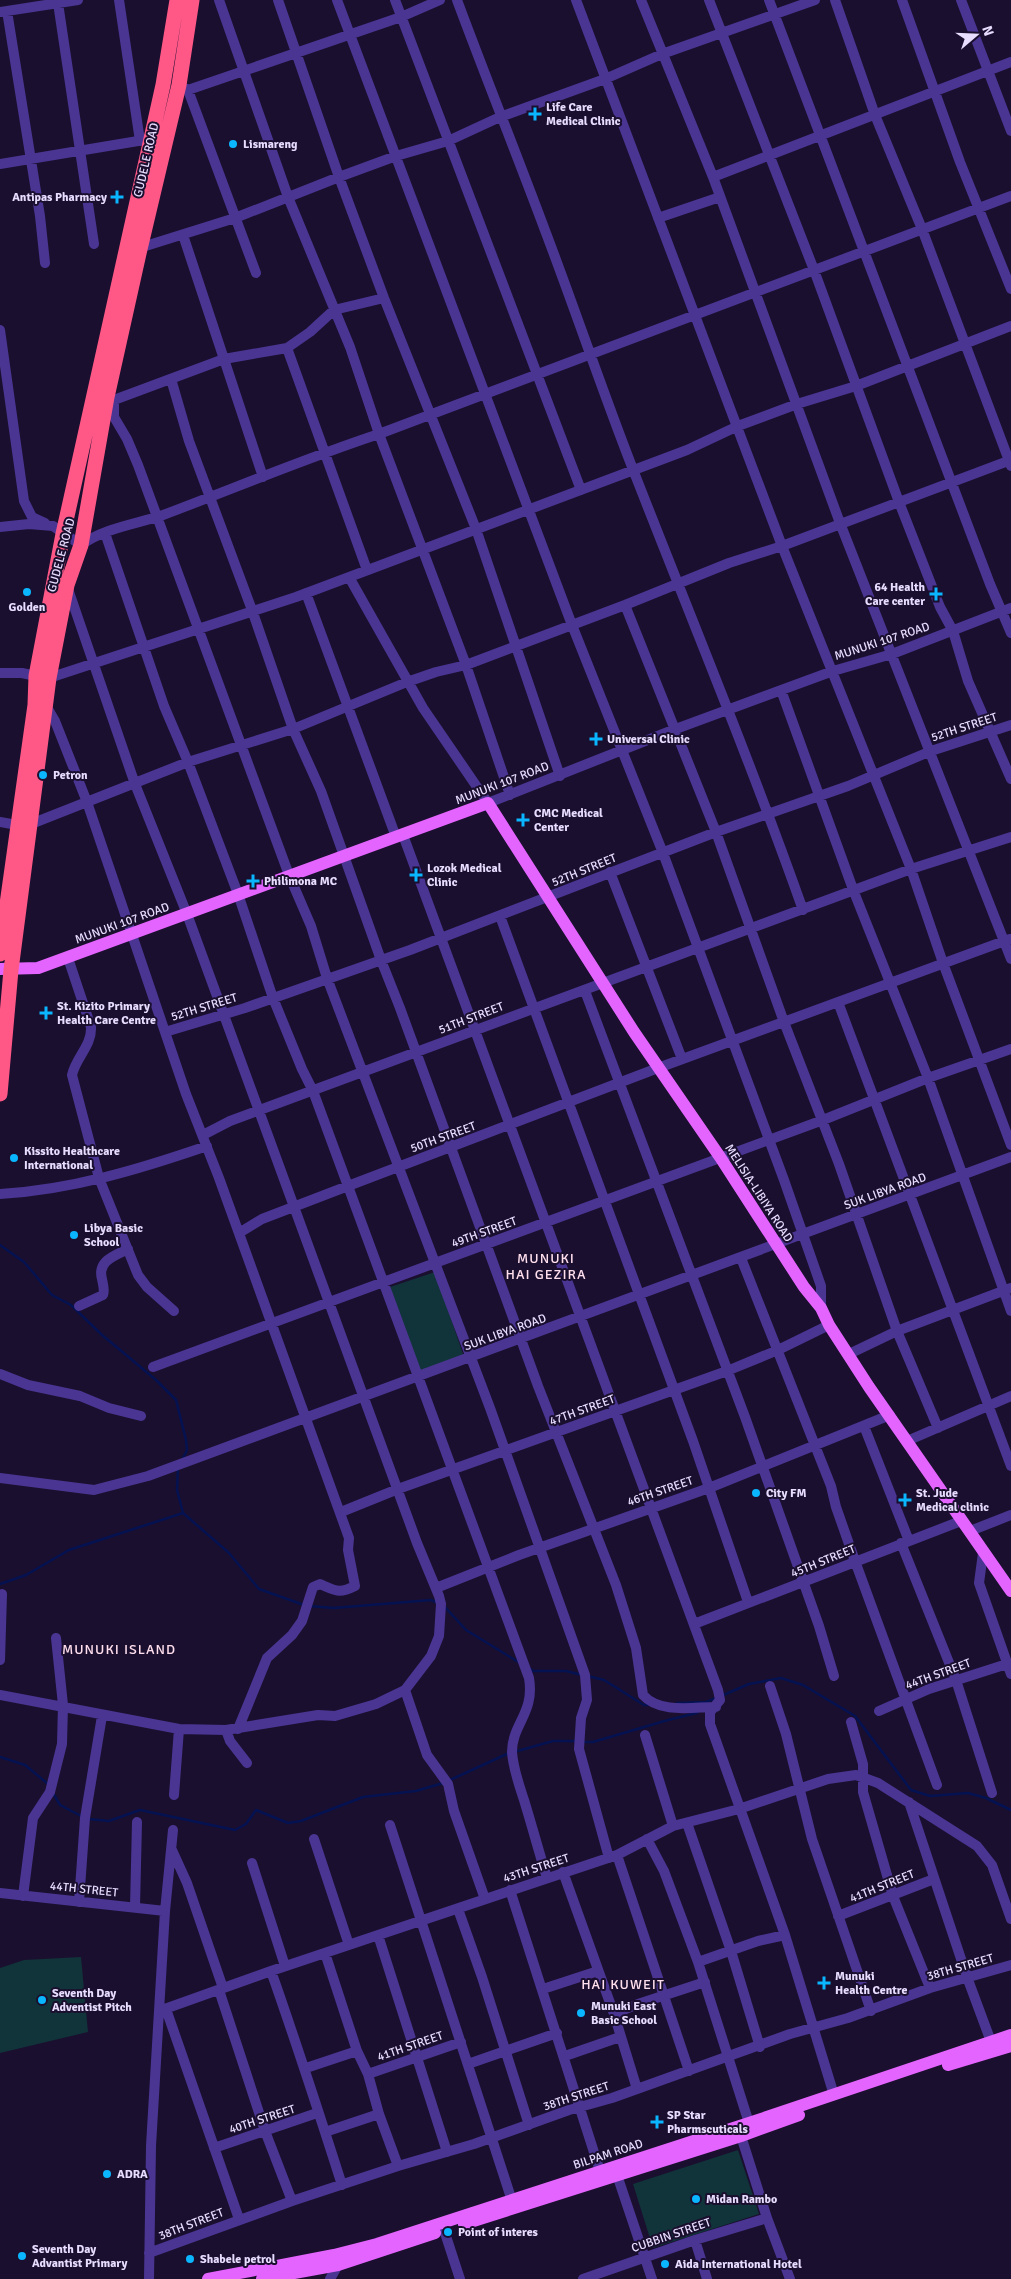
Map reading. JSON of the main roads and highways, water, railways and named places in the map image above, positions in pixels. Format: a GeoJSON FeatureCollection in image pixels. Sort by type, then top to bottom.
{"type":"FeatureCollection","features":[{"type":"Feature","properties":{"kind":"highway","name":"GUDELE ROAD"},"geometry":{"type":"LineString","coordinates":[[0,1094],[6,970],[24,824],[34,704],[67,585],[81,545],[110,399],[132,250],[145,140],[169,55],[177,0]]}},
{"type":"Feature","properties":{"kind":"highway","name":"GUDELE ROAD"},"geometry":{"type":"LineString","coordinates":[[0,954],[45,703],[42,677],[58,530],[132,250],[184,88],[192,0]]}},
{"type":"Feature","properties":{"kind":"main road","name":"MUNUKI 107 ROAD"},"geometry":{"type":"LineString","coordinates":[[6,970],[38,968],[68,958],[488,803]]}},
{"type":"Feature","properties":{"kind":"main road","name":"MELISIA-LIBIYA ROAD"},"geometry":{"type":"LineString","coordinates":[[488,803],[658,1068],[720,1157],[776,1245],[821,1308],[828,1325],[850,1354],[907,1442],[1011,1591]]}},
{"type":"Feature","properties":{"kind":"main road","name":"BILPAM ROAD"},"geometry":{"type":"LineString","coordinates":[[208,2279],[334,2255],[618,2175],[741,2136],[993,2047],[1011,2035]]}},
{"type":"Feature","properties":{"kind":"main road","name":"BILPAM ROAD"},"geometry":{"type":"LineString","coordinates":[[262,2279],[338,2265],[444,2230],[600,2171],[834,2095],[993,2047],[1011,2046]]}},
{"type":"Feature","properties":{"kind":"waterway"},"geometry":{"type":"LineString","coordinates":[[0,1245],[24,1262],[52,1295],[71,1305],[176,1400],[186,1440],[187,1450],[182,1460]]}},
{"type":"Feature","properties":{"kind":"waterway"},"geometry":{"type":"LineString","coordinates":[[178,1467],[177,1490],[183,1513],[229,1553],[259,1589],[304,1605]]}},
{"type":"Feature","properties":{"kind":"waterway"},"geometry":{"type":"LineString","coordinates":[[0,1584],[26,1575],[69,1550],[183,1513]]}},
{"type":"Feature","properties":{"kind":"waterway"},"geometry":{"type":"LineString","coordinates":[[309,1606],[334,1608],[431,1600],[438,1603]]}},
{"type":"Feature","properties":{"kind":"waterway"},"geometry":{"type":"LineString","coordinates":[[445,1607],[466,1630],[520,1663]]}},
{"type":"Feature","properties":{"kind":"waterway"},"geometry":{"type":"LineString","coordinates":[[529,1668],[533,1671],[566,1671],[582,1675]]}},
{"type":"Feature","properties":{"kind":"waterway"},"geometry":{"type":"LineString","coordinates":[[588,1676],[604,1680],[644,1705],[649,1705]]}},
{"type":"Feature","properties":{"kind":"waterway"},"geometry":{"type":"LineString","coordinates":[[721,1696],[749,1684],[781,1678],[803,1685],[855,1716],[911,1790],[930,1796],[968,1793],[986,1798],[1011,1810]]}},
{"type":"Feature","properties":{"kind":"waterway"},"geometry":{"type":"LineString","coordinates":[[677,1703],[706,1702],[716,1698]]}},
{"type":"Feature","properties":{"kind":"waterway"},"geometry":{"type":"LineString","coordinates":[[583,1742],[593,1742],[697,1713],[699,1710]]}},
{"type":"Feature","properties":{"kind":"waterway"},"geometry":{"type":"LineString","coordinates":[[514,1752],[553,1741],[577,1741]]}},
{"type":"Feature","properties":{"kind":"waterway"},"geometry":{"type":"LineString","coordinates":[[448,1781],[509,1753]]}},
{"type":"Feature","properties":{"kind":"waterway"},"geometry":{"type":"LineString","coordinates":[[0,1757],[25,1765],[48,1784]]}},
{"type":"Feature","properties":{"kind":"waterway"},"geometry":{"type":"LineString","coordinates":[[88,1819],[109,1821],[140,1810],[235,1830],[246,1824],[256,1810],[288,1823],[301,1821],[363,1797],[416,1791],[443,1783]]}},
{"type":"Feature","properties":{"kind":"waterway"},"geometry":{"type":"LineString","coordinates":[[53,1793],[60,1805],[83,1817]]}},
{"type":"Feature","properties":{"kind":"place","name":"Life Care Medical Clinic"},"geometry":{"type":"Point","coordinates":[535,114]}},
{"type":"Feature","properties":{"kind":"place","name":"Lismareng"},"geometry":{"type":"Point","coordinates":[233,144]}},
{"type":"Feature","properties":{"kind":"place","name":"Antipas Pharmacy"},"geometry":{"type":"Point","coordinates":[117,197]}},
{"type":"Feature","properties":{"kind":"place","name":"Golden"},"geometry":{"type":"Point","coordinates":[27,592]}},
{"type":"Feature","properties":{"kind":"place","name":"64 Health Care center"},"geometry":{"type":"Point","coordinates":[936,594]}},
{"type":"Feature","properties":{"kind":"place","name":"Universal Clinic"},"geometry":{"type":"Point","coordinates":[596,739]}},
{"type":"Feature","properties":{"kind":"place","name":"Petron"},"geometry":{"type":"Point","coordinates":[43,775]}},
{"type":"Feature","properties":{"kind":"place","name":"CMC Medical Center"},"geometry":{"type":"Point","coordinates":[523,820]}},
{"type":"Feature","properties":{"kind":"place","name":"Lozok Medical Clinic"},"geometry":{"type":"Point","coordinates":[416,875]}},
{"type":"Feature","properties":{"kind":"place","name":"Philimona MC"},"geometry":{"type":"Point","coordinates":[253,881]}},
{"type":"Feature","properties":{"kind":"place","name":"St. Kizito Primary Health Care Centre"},"geometry":{"type":"Point","coordinates":[46,1013]}},
{"type":"Feature","properties":{"kind":"place","name":"Kissito Healthcare International"},"geometry":{"type":"Point","coordinates":[14,1158]}},
{"type":"Feature","properties":{"kind":"place","name":"Libya Basic School"},"geometry":{"type":"Point","coordinates":[74,1235]}},
{"type":"Feature","properties":{"kind":"place","name":"City FM"},"geometry":{"type":"Point","coordinates":[756,1493]}},
{"type":"Feature","properties":{"kind":"place","name":"St. Jude Medical clinic"},"geometry":{"type":"Point","coordinates":[905,1500]}},
{"type":"Feature","properties":{"kind":"place","name":"Munuki Health Centre"},"geometry":{"type":"Point","coordinates":[824,1983]}},
{"type":"Feature","properties":{"kind":"place","name":"Seventh Day Adventist Pitch"},"geometry":{"type":"Point","coordinates":[42,2000]}},
{"type":"Feature","properties":{"kind":"place","name":"Munuki East Basic School"},"geometry":{"type":"Point","coordinates":[581,2013]}},
{"type":"Feature","properties":{"kind":"place","name":"SP Star Pharmscuticals"},"geometry":{"type":"Point","coordinates":[657,2122]}},
{"type":"Feature","properties":{"kind":"place","name":"ADRA"},"geometry":{"type":"Point","coordinates":[107,2174]}},
{"type":"Feature","properties":{"kind":"place","name":"Midan Rambo"},"geometry":{"type":"Point","coordinates":[696,2199]}},
{"type":"Feature","properties":{"kind":"place","name":"Point of interes"},"geometry":{"type":"Point","coordinates":[448,2232]}},
{"type":"Feature","properties":{"kind":"place","name":"Seventh Day Advantist Primary"},"geometry":{"type":"Point","coordinates":[22,2256]}},
{"type":"Feature","properties":{"kind":"place","name":"Shabele petrol"},"geometry":{"type":"Point","coordinates":[190,2259]}},
{"type":"Feature","properties":{"kind":"place","name":"Aida International Hotel"},"geometry":{"type":"Point","coordinates":[665,2264]}},
{"type":"Feature","properties":{"kind":"district","name":"MUNUKI HAI GEZIRA"},"geometry":{"type":"Point","coordinates":[546,1266]}},
{"type":"Feature","properties":{"kind":"district","name":"MUNUKI ISLAND"},"geometry":{"type":"Point","coordinates":[119,1649]}},
{"type":"Feature","properties":{"kind":"district","name":"HAI KUWEIT"},"geometry":{"type":"Point","coordinates":[623,1984]}}]}
